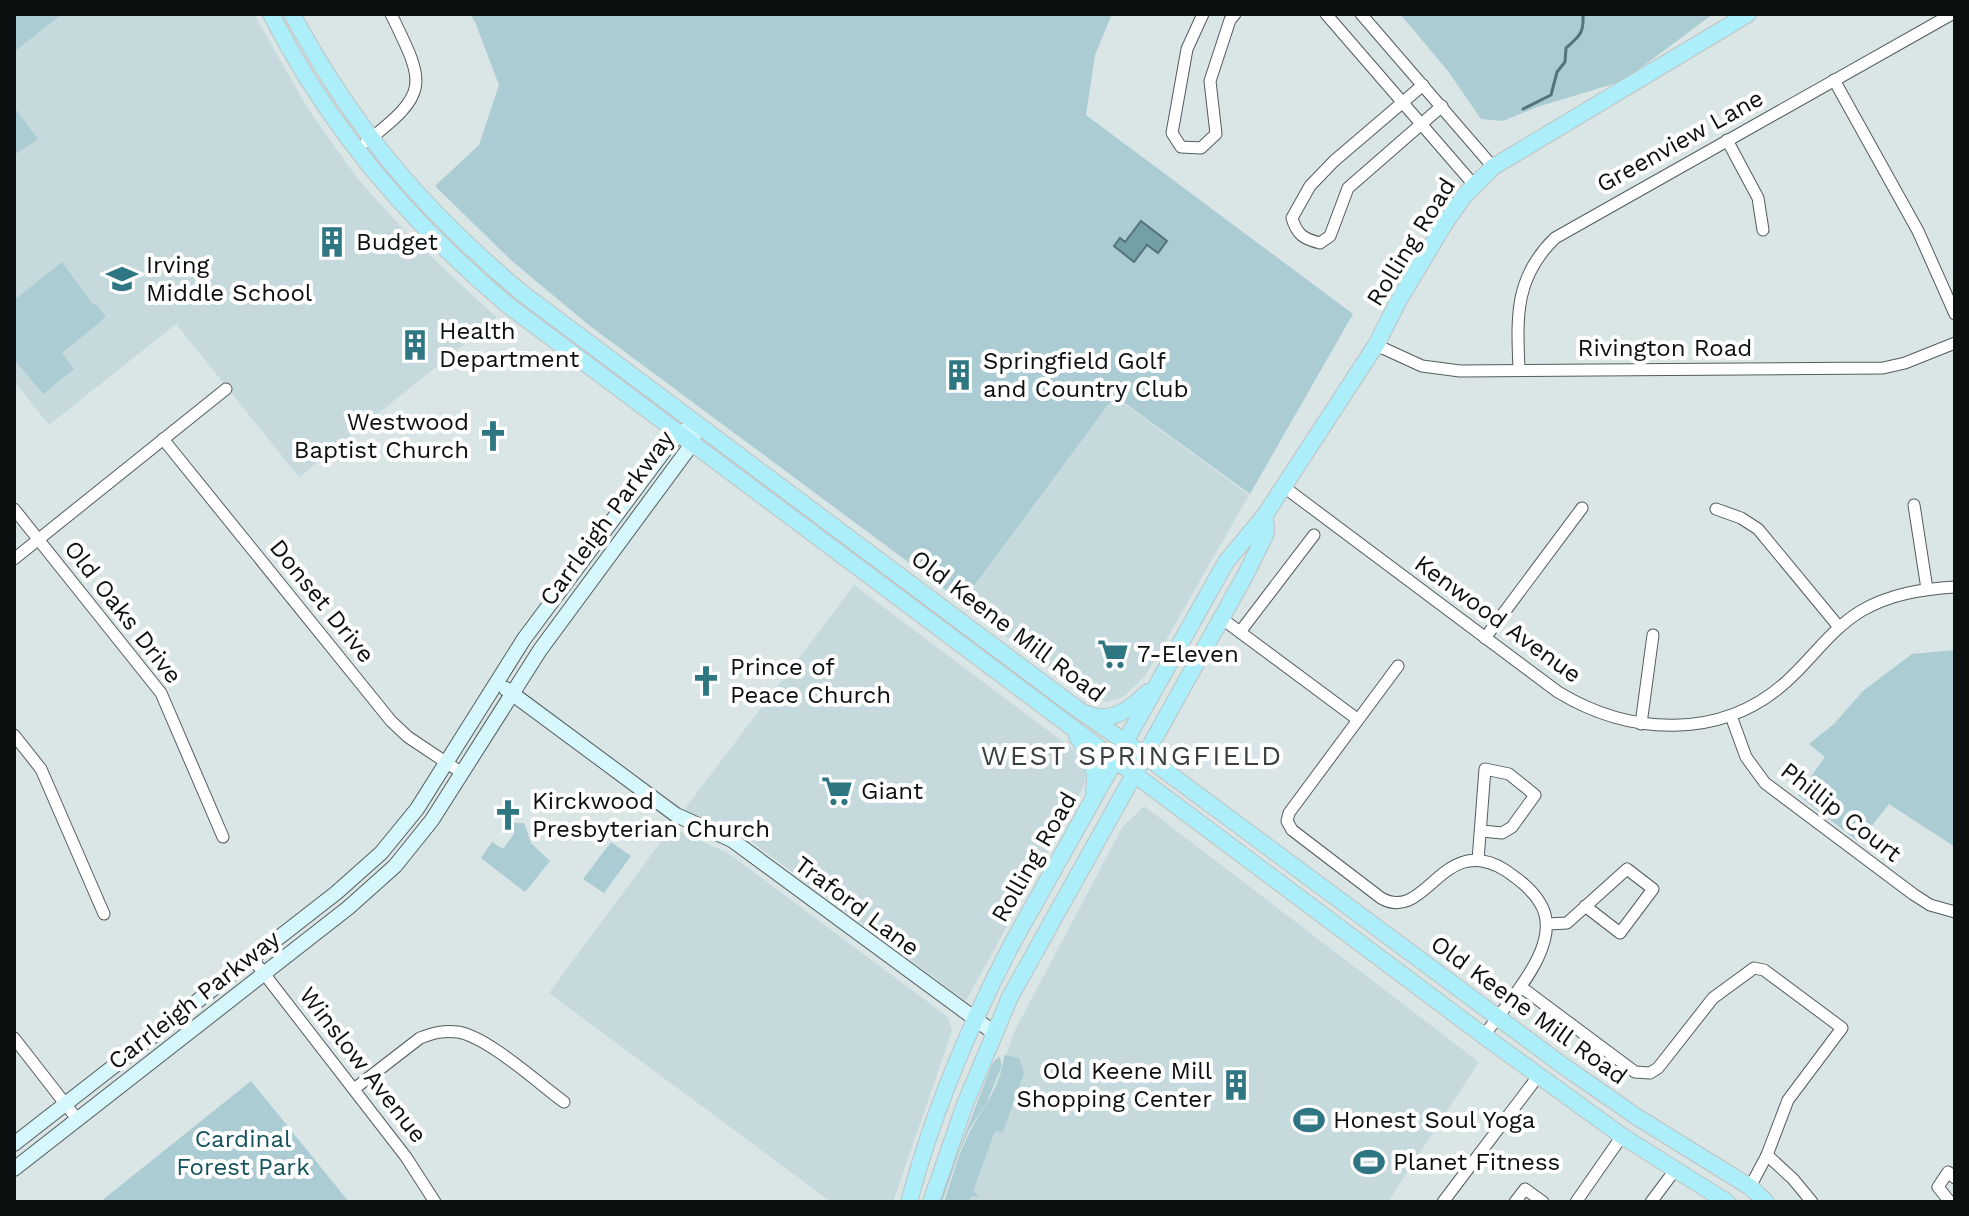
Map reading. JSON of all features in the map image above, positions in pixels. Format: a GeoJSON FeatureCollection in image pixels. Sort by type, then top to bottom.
{"type":"FeatureCollection","features":[{"type":"Feature","properties":{"kind":"main road","name":"Old Keene Mill Road"},"geometry":{"type":"LineString","coordinates":[[271,14],[301,69],[355,150],[412,217],[509,306],[1484,1036],[1622,1136],[1727,1202]]}},
{"type":"Feature","properties":{"kind":"main road","name":"Old Keene Mill Road"},"geometry":{"type":"LineString","coordinates":[[292,14],[370,139],[442,222],[522,293],[1076,708],[1497,1017],[1637,1117],[1750,1187],[1766,1202]]}},
{"type":"Feature","properties":{"kind":"main road","name":"Rolling Road"},"geometry":{"type":"LineString","coordinates":[[909,1202],[936,1117],[975,1020],[1013,942],[1226,562],[1265,515],[1376,345],[1445,223],[1474,185],[1493,167],[1748,14]]}},
{"type":"Feature","properties":{"kind":"main road","name":"Rolling Road"},"geometry":{"type":"LineString","coordinates":[[931,1202],[993,1032],[1033,953],[1246,574],[1266,533],[1265,515]]}},
{"type":"Feature","properties":{"kind":"main road"},"geometry":{"type":"LineString","coordinates":[[1076,708],[1098,718],[1106,718],[1134,705],[1158,683]]}},
{"type":"Feature","properties":{"kind":"main road"},"geometry":{"type":"LineString","coordinates":[[1060,717],[1086,748],[1094,763],[1096,779],[1093,802]]}},
{"type":"Feature","properties":{"kind":"street"},"geometry":{"type":"LineString","coordinates":[[355,150],[403,112],[416,90],[415,63],[391,14]]}},
{"type":"Feature","properties":{"kind":"street"},"geometry":{"type":"LineString","coordinates":[[1203,14],[1187,49],[1172,133],[1181,147],[1201,148],[1216,134],[1210,81],[1230,20],[1235,14]]}},
{"type":"Feature","properties":{"kind":"street"},"geometry":{"type":"LineString","coordinates":[[1326,14],[1474,185]]}},
{"type":"Feature","properties":{"kind":"street"},"geometry":{"type":"LineString","coordinates":[[1361,14],[1493,167]]}},
{"type":"Feature","properties":{"kind":"street","name":"Greenview Lane"},"geometry":{"type":"LineString","coordinates":[[1519,370],[1521,296],[1528,272],[1543,250],[1570,228],[1952,14]]}},
{"type":"Feature","properties":{"kind":"street"},"geometry":{"type":"LineString","coordinates":[[1834,80],[1918,231],[1955,314]]}},
{"type":"Feature","properties":{"kind":"street"},"geometry":{"type":"LineString","coordinates":[[1423,85],[1334,161],[1310,186],[1292,218],[1295,229],[1305,239],[1320,243],[1330,236],[1348,188],[1442,106]]}},
{"type":"Feature","properties":{"kind":"street"},"geometry":{"type":"LineString","coordinates":[[1727,140],[1758,198],[1763,230]]}},
{"type":"Feature","properties":{"kind":"street","name":"Rivington Road"},"geometry":{"type":"LineString","coordinates":[[1376,345],[1412,363],[1434,369],[1519,370],[1883,368],[1905,363],[1955,343]]}},
{"type":"Feature","properties":{"kind":"street"},"geometry":{"type":"LineString","coordinates":[[14,559],[226,389]]}},
{"type":"Feature","properties":{"kind":"street","name":"Carrleigh Parkway"},"geometry":{"type":"LineString","coordinates":[[14,1169],[348,908],[395,866],[432,820],[556,626],[697,424]]}},
{"type":"Feature","properties":{"kind":"street","name":"Donset Drive"},"geometry":{"type":"LineString","coordinates":[[163,439],[382,711],[408,737],[462,773]]}},
{"type":"Feature","properties":{"kind":"street","name":"Carrleigh Parkway"},"geometry":{"type":"LineString","coordinates":[[14,1144],[336,893],[381,853],[417,809],[549,604],[655,462],[686,439]]}},
{"type":"Feature","properties":{"kind":"street","name":"Kenwood Avenue"},"geometry":{"type":"LineString","coordinates":[[1284,487],[1576,703],[1613,718],[1641,724],[1684,725],[1731,716],[1783,685],[1839,627],[1883,600],[1927,589],[1955,587]]}},
{"type":"Feature","properties":{"kind":"street"},"geometry":{"type":"LineString","coordinates":[[1914,505],[1927,589]]}},
{"type":"Feature","properties":{"kind":"street"},"geometry":{"type":"LineString","coordinates":[[1485,638],[1582,508]]}},
{"type":"Feature","properties":{"kind":"street","name":"Old Oaks Drive"},"geometry":{"type":"LineString","coordinates":[[14,509],[161,693],[223,837]]}},
{"type":"Feature","properties":{"kind":"street"},"geometry":{"type":"LineString","coordinates":[[1716,509],[1741,518],[1758,529],[1839,627]]}},
{"type":"Feature","properties":{"kind":"street"},"geometry":{"type":"LineString","coordinates":[[1240,632],[1314,535]]}},
{"type":"Feature","properties":{"kind":"street"},"geometry":{"type":"LineString","coordinates":[[1221,618],[1357,719]]}},
{"type":"Feature","properties":{"kind":"street"},"geometry":{"type":"LineString","coordinates":[[1641,724],[1653,635]]}},
{"type":"Feature","properties":{"kind":"street"},"geometry":{"type":"LineString","coordinates":[[1398,666],[1289,813],[1287,821],[1292,830],[1381,898],[1393,903],[1410,901],[1455,865],[1478,860],[1497,866],[1533,892],[1542,906],[1547,924],[1541,952],[1521,987],[1484,1036]]}},
{"type":"Feature","properties":{"kind":"street","name":"Traford Lane"},"geometry":{"type":"LineString","coordinates":[[496,682],[676,815],[732,840],[993,1032]]}},
{"type":"Feature","properties":{"kind":"street","name":"Phillip Court"},"geometry":{"type":"LineString","coordinates":[[1731,716],[1746,757],[1765,783],[1913,894],[1930,905],[1955,912]]}},
{"type":"Feature","properties":{"kind":"street"},"geometry":{"type":"LineString","coordinates":[[14,735],[41,769],[104,914]]}},
{"type":"Feature","properties":{"kind":"street"},"geometry":{"type":"LineString","coordinates":[[1478,860],[1485,769],[1509,774],[1535,795],[1512,827],[1502,833],[1482,831]]}},
{"type":"Feature","properties":{"kind":"street"},"geometry":{"type":"LineString","coordinates":[[1547,924],[1567,923],[1585,906],[1627,869],[1653,889],[1620,933],[1585,906]]}},
{"type":"Feature","properties":{"kind":"street","name":"Winslow Avenue"},"geometry":{"type":"LineString","coordinates":[[252,958],[406,1157],[435,1202]]}},
{"type":"Feature","properties":{"kind":"street"},"geometry":{"type":"LineString","coordinates":[[1521,987],[1635,1072],[1645,1074],[1658,1068],[1713,998],[1754,968],[1764,970],[1842,1028],[1788,1100],[1767,1155],[1750,1187]]}},
{"type":"Feature","properties":{"kind":"street"},"geometry":{"type":"LineString","coordinates":[[354,1089],[420,1038],[453,1031],[480,1040],[564,1102]]}},
{"type":"Feature","properties":{"kind":"street"},"geometry":{"type":"LineString","coordinates":[[14,1038],[77,1119]]}},
{"type":"Feature","properties":{"kind":"street"},"geometry":{"type":"LineString","coordinates":[[1443,1202],[1539,1075]]}},
{"type":"Feature","properties":{"kind":"street"},"geometry":{"type":"LineString","coordinates":[[1576,1202],[1622,1136]]}},
{"type":"Feature","properties":{"kind":"street"},"geometry":{"type":"LineString","coordinates":[[1767,1155],[1812,1202]]}},
{"type":"Feature","properties":{"kind":"street"},"geometry":{"type":"LineString","coordinates":[[1651,1202],[1675,1170]]}},
{"type":"Feature","properties":{"kind":"street"},"geometry":{"type":"LineString","coordinates":[[1950,1202],[1938,1187],[1948,1172],[1955,1178]]}},
{"type":"Feature","properties":{"kind":"street"},"geometry":{"type":"LineString","coordinates":[[1515,1202],[1525,1189],[1543,1202]]}},
{"type":"Feature","properties":{"kind":"shaded area","name":"Irving Middle School"},"geometry":{"type":"Polygon","coordinates":[[[14,14],[254,14],[308,109],[357,178],[411,238],[497,318],[299,477],[176,324],[49,425],[14,381],[14,14]]]}},
{"type":"Feature","properties":{"kind":"shaded area"},"geometry":{"type":"Polygon","coordinates":[[[1141,221],[1167,241],[1158,253],[1147,245],[1134,262],[1114,246],[1120,238],[1125,242],[1141,221]]]}},
{"type":"Feature","properties":{"kind":"shaded area"},"geometry":{"type":"Polygon","coordinates":[[[1115,397],[1249,495],[1146,675],[1123,697],[1107,702],[1086,696],[961,603],[1115,397]]]}},
{"type":"Feature","properties":{"kind":"shaded area"},"geometry":{"type":"Polygon","coordinates":[[[854,585],[1078,753],[1086,770],[1084,786],[966,1001],[737,831],[684,810],[854,585]]]}},
{"type":"Feature","properties":{"kind":"shaded area","name":"Old Keene Mill Shopping Center"},"geometry":{"type":"Polygon","coordinates":[[[1144,806],[1479,1062],[1388,1202],[944,1202],[971,1129],[989,1103],[1014,1032],[1122,828],[1144,806]]]}},
{"type":"Feature","properties":{"kind":"shaded area"},"geometry":{"type":"Polygon","coordinates":[[[671,828],[728,853],[948,1017],[952,1031],[893,1202],[831,1202],[549,993],[671,828]]]}},
{"type":"Feature","properties":{"kind":"green space"},"geometry":{"type":"Polygon","coordinates":[[[14,14],[62,14],[14,52],[14,14]]]}},
{"type":"Feature","properties":{"kind":"green space"},"geometry":{"type":"Polygon","coordinates":[[[470,14],[1112,14],[1095,55],[1086,115],[1353,314],[1250,494],[1115,396],[962,602],[590,326],[513,262],[435,186],[479,145],[499,85],[470,14]]]}},
{"type":"Feature","properties":{"kind":"green space"},"geometry":{"type":"Polygon","coordinates":[[[1400,14],[1713,14],[1623,81],[1537,107],[1503,121],[1481,119],[1448,71],[1400,14]]]}},
{"type":"Feature","properties":{"kind":"green space"},"geometry":{"type":"Polygon","coordinates":[[[14,107],[38,139],[14,155],[14,107]]]}},
{"type":"Feature","properties":{"kind":"green space"},"geometry":{"type":"Polygon","coordinates":[[[62,262],[93,305],[96,304],[106,317],[62,353],[74,369],[43,394],[14,359],[14,295],[17,298],[62,262]]]}},
{"type":"Feature","properties":{"kind":"green space"},"geometry":{"type":"Polygon","coordinates":[[[1955,650],[1955,847],[1889,804],[1859,842],[1798,795],[1825,757],[1809,744],[1834,724],[1863,691],[1912,654],[1955,650]]]}},
{"type":"Feature","properties":{"kind":"green space"},"geometry":{"type":"Polygon","coordinates":[[[512,823],[524,823],[531,843],[550,861],[525,892],[481,858],[492,842],[503,849],[514,834],[507,828],[512,823]]]}},
{"type":"Feature","properties":{"kind":"green space"},"geometry":{"type":"Polygon","coordinates":[[[611,842],[631,856],[604,893],[583,879],[611,842]]]}},
{"type":"Feature","properties":{"kind":"green space"},"geometry":{"type":"Polygon","coordinates":[[[1004,1055],[1019,1058],[1024,1073],[1003,1132],[995,1131],[973,1191],[980,1197],[971,1196],[969,1202],[944,1202],[967,1138],[997,1085],[1004,1055]]]}},
{"type":"Feature","properties":{"kind":"green space"},"geometry":{"type":"Polygon","coordinates":[[[999,1056],[1002,1065],[987,1102],[970,1128],[942,1202],[939,1202],[992,1064],[999,1056]]]}},
{"type":"Feature","properties":{"kind":"green space","name":"Cardinal Forest Park"},"geometry":{"type":"Polygon","coordinates":[[[251,1081],[349,1202],[100,1202],[251,1081]]]}},
{"type":"Feature","properties":{"kind":"waterway"},"geometry":{"type":"LineString","coordinates":[[1523,109],[1551,95],[1557,72],[1565,62],[1566,48],[1582,30],[1583,14]]}},
{"type":"Feature","properties":{"kind":"place","name":"Budget"},"geometry":{"type":"Point","coordinates":[332,242]}},
{"type":"Feature","properties":{"kind":"place","name":"Irving Middle School"},"geometry":{"type":"Point","coordinates":[122,279]}},
{"type":"Feature","properties":{"kind":"place","name":"Health Department"},"geometry":{"type":"Point","coordinates":[415,345]}},
{"type":"Feature","properties":{"kind":"place","name":"Springfield Golf and Country Club"},"geometry":{"type":"Point","coordinates":[959,375]}},
{"type":"Feature","properties":{"kind":"place","name":"Westwood Baptist Church"},"geometry":{"type":"Point","coordinates":[493,436]}},
{"type":"Feature","properties":{"kind":"place","name":"7-Eleven"},"geometry":{"type":"Point","coordinates":[1113,654]}},
{"type":"Feature","properties":{"kind":"place","name":"Prince of Peace Church"},"geometry":{"type":"Point","coordinates":[706,681]}},
{"type":"Feature","properties":{"kind":"place","name":"Giant"},"geometry":{"type":"Point","coordinates":[837,791]}},
{"type":"Feature","properties":{"kind":"place","name":"Kirckwood Presbyterian Church"},"geometry":{"type":"Point","coordinates":[508,815]}},
{"type":"Feature","properties":{"kind":"place","name":"Old Keene Mill Shopping Center"},"geometry":{"type":"Point","coordinates":[1236,1085]}},
{"type":"Feature","properties":{"kind":"place","name":"Honest Soul Yoga"},"geometry":{"type":"Point","coordinates":[1309,1120]}},
{"type":"Feature","properties":{"kind":"place","name":"Planet Fitness"},"geometry":{"type":"Point","coordinates":[1369,1162]}},
{"type":"Feature","properties":{"kind":"district","name":"WEST SPRINGFIELD"},"geometry":{"type":"Point","coordinates":[1132,755]}}]}
